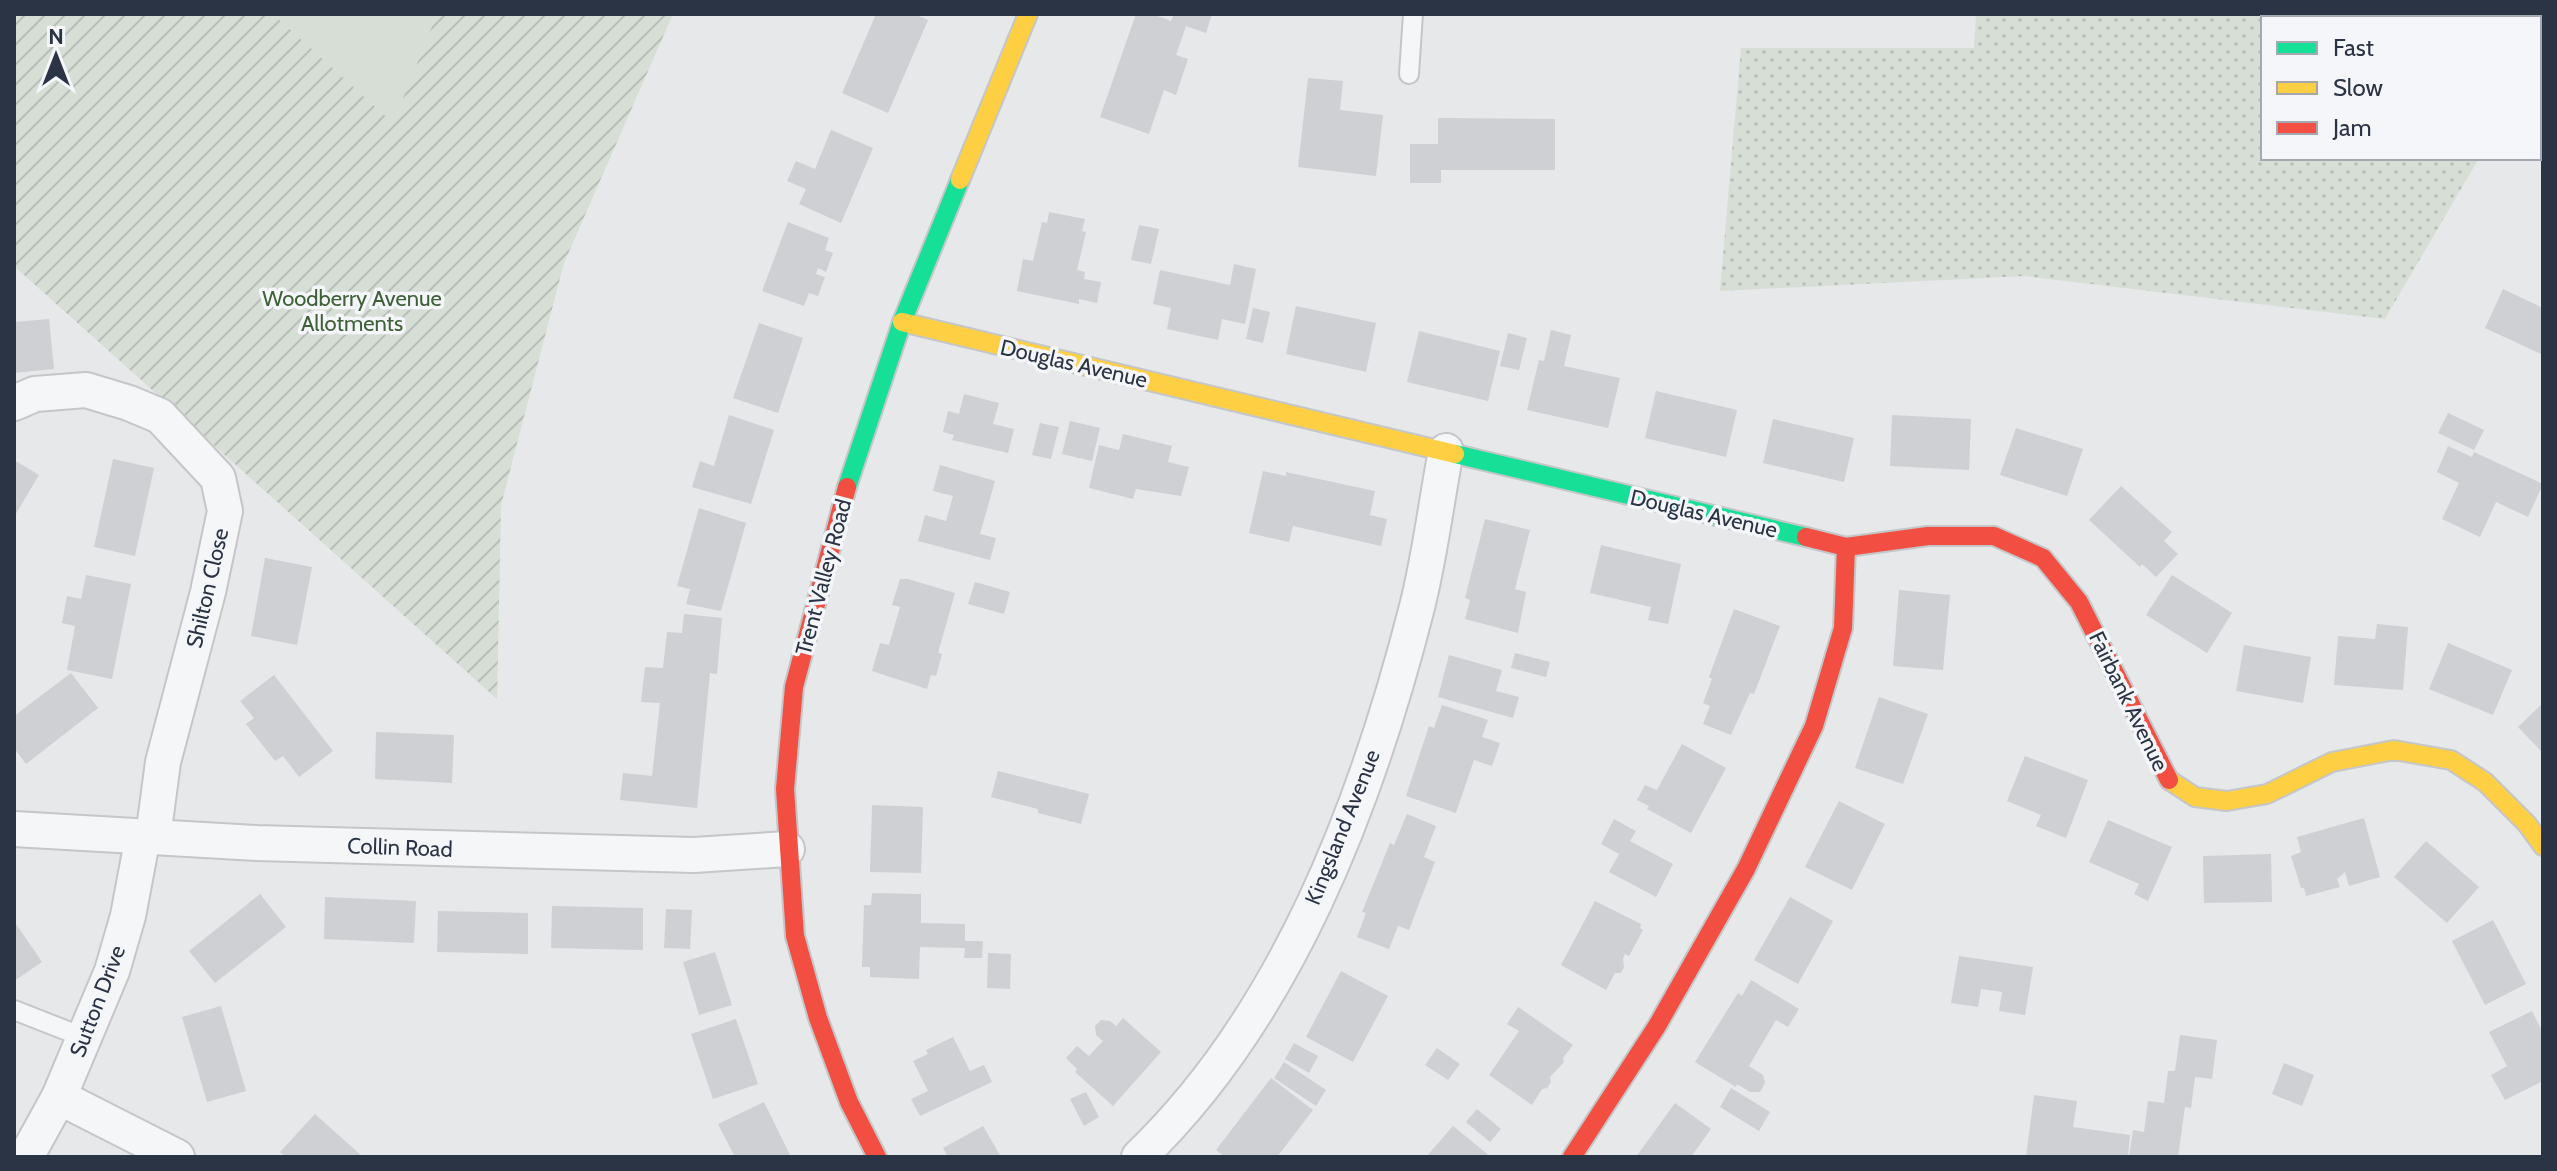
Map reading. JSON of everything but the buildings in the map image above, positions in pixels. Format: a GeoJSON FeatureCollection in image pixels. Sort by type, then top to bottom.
{"type":"FeatureCollection","features":[{"type":"Feature","properties":{"kind":"street","name":"Trent Valley Road"},"geometry":{"type":"LineString","coordinates":[[877,1157],[849,1102],[818,1018],[795,936],[785,789],[794,687],[838,515],[902,322],[1028,14]]}},
{"type":"Feature","properties":{"kind":"street","name":"Douglas Avenue"},"geometry":{"type":"LineString","coordinates":[[902,322],[1846,547]]}},
{"type":"Feature","properties":{"kind":"street","name":"Shilton Close"},"geometry":{"type":"LineString","coordinates":[[14,403],[35,394],[86,390],[129,403],[160,416],[218,478],[225,511],[208,592],[163,762],[148,836]]}},
{"type":"Feature","properties":{"kind":"street","name":"Kingsland Avenue"},"geometry":{"type":"LineString","coordinates":[[1139,1157],[1176,1122],[1218,1069],[1298,935],[1330,869],[1388,708],[1418,604],[1446,451]]}},
{"type":"Feature","properties":{"kind":"street","name":"Fairbank Avenue"},"geometry":{"type":"LineString","coordinates":[[1846,547],[1928,536],[1994,536],[2043,558],[2079,602],[2166,778],[2195,797],[2227,801],[2267,794],[2332,762],[2394,750],[2451,760],[2485,782],[2527,824],[2543,846]]}},
{"type":"Feature","properties":{"kind":"street"},"geometry":{"type":"LineString","coordinates":[[1572,1157],[1657,1026],[1738,882],[1814,726],[1843,628],[1846,547]]}},
{"type":"Feature","properties":{"kind":"street","name":"Collin Road"},"geometry":{"type":"LineString","coordinates":[[14,829],[257,843],[694,855],[787,849]]}},
{"type":"Feature","properties":{"kind":"street","name":"Sutton Drive"},"geometry":{"type":"LineString","coordinates":[[26,1157],[59,1097],[116,957],[148,836]]}},
{"type":"Feature","properties":{"kind":"street"},"geometry":{"type":"LineString","coordinates":[[59,1097],[177,1157]]}},
{"type":"Feature","properties":{"kind":"lane"},"geometry":{"type":"LineString","coordinates":[[1409,74],[1413,14]]}},
{"type":"Feature","properties":{"kind":"lane"},"geometry":{"type":"LineString","coordinates":[[14,1010],[83,1037]]}},
{"type":"Feature","properties":{"kind":"green space","name":"Woodberry Avenue Allotments"},"geometry":{"type":"Polygon","coordinates":[[[14,14],[273,14],[393,123],[437,14],[673,14],[564,263],[501,505],[497,699],[14,266],[14,14]]]}},
{"type":"Feature","properties":{"kind":"green space"},"geometry":{"type":"Polygon","coordinates":[[[273,14],[437,14],[393,123],[273,14]]]}},
{"type":"Feature","properties":{"kind":"green space"},"geometry":{"type":"Polygon","coordinates":[[[1976,14],[2458,14],[2462,16],[2261,16],[2261,160],[2478,160],[2385,319],[2024,276],[1720,291],[1741,48],[1974,48],[1976,14]]]}},
{"type":"Feature","properties":{"kind":"traffic: fast"},"geometry":{"type":"LineString","coordinates":[[847,487],[902,322],[960,180]]}},
{"type":"Feature","properties":{"kind":"traffic: fast"},"geometry":{"type":"LineString","coordinates":[[1455,454],[1806,537]]}},
{"type":"Feature","properties":{"kind":"traffic: slow"},"geometry":{"type":"LineString","coordinates":[[960,180],[1028,14]]}},
{"type":"Feature","properties":{"kind":"traffic: slow"},"geometry":{"type":"LineString","coordinates":[[902,322],[1455,454]]}},
{"type":"Feature","properties":{"kind":"traffic: slow"},"geometry":{"type":"LineString","coordinates":[[2169,780],[2195,797],[2227,801],[2267,794],[2332,762],[2394,750],[2451,760],[2485,782],[2527,824],[2543,846]]}},
{"type":"Feature","properties":{"kind":"traffic: jam"},"geometry":{"type":"LineString","coordinates":[[847,487],[794,687],[785,789],[795,936],[818,1018],[849,1102],[877,1157]]}},
{"type":"Feature","properties":{"kind":"traffic: jam"},"geometry":{"type":"LineString","coordinates":[[1846,547],[1928,536],[1994,536],[2043,558],[2079,602],[2169,780]]}},
{"type":"Feature","properties":{"kind":"traffic: jam"},"geometry":{"type":"LineString","coordinates":[[1572,1157],[1657,1026],[1746,869],[1814,726],[1843,628],[1846,547],[1806,537]]}}]}
